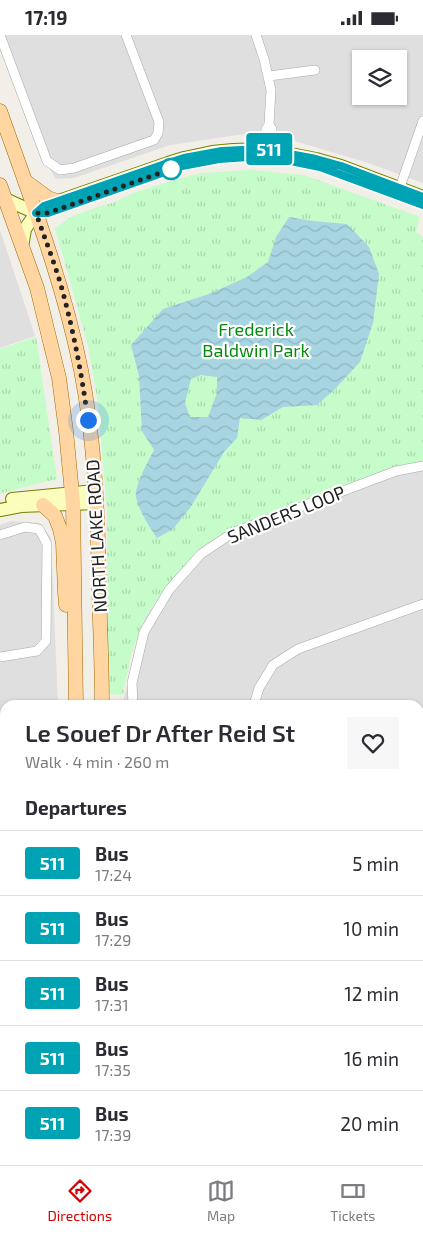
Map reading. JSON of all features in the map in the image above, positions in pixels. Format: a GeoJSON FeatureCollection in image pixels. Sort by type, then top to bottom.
{"type":"FeatureCollection","features":[{"type":"Feature","properties":{"kind":"main road","name":"NORTH LAKE ROAD"},"geometry":{"type":"LineString","coordinates":[[0,111],[61,287],[81,371],[91,437],[96,497],[102,700]]}},
{"type":"Feature","properties":{"kind":"main road"},"geometry":{"type":"LineString","coordinates":[[25,181],[48,199],[57,201]]}},
{"type":"Feature","properties":{"kind":"main road","name":"NORTH LAKE ROAD"},"geometry":{"type":"LineString","coordinates":[[0,185],[37,289],[59,378],[72,499],[76,700]]}},
{"type":"Feature","properties":{"kind":"main road"},"geometry":{"type":"LineString","coordinates":[[43,505],[55,515],[60,529],[63,543],[65,592],[69,625],[75,642]]}},
{"type":"Feature","properties":{"kind":"street"},"geometry":{"type":"LineString","coordinates":[[0,35],[47,161],[60,170],[74,168],[154,140],[158,133],[159,122],[126,35]]}},
{"type":"Feature","properties":{"kind":"street"},"geometry":{"type":"LineString","coordinates":[[256,35],[269,76],[271,89],[269,125],[266,129],[267,153]]}},
{"type":"Feature","properties":{"kind":"street"},"geometry":{"type":"LineString","coordinates":[[269,76],[315,70]]}},
{"type":"Feature","properties":{"kind":"street"},"geometry":{"type":"LineString","coordinates":[[398,192],[423,121]]}},
{"type":"Feature","properties":{"kind":"street"},"geometry":{"type":"LineString","coordinates":[[22,247],[25,229],[36,213],[44,206],[184,158],[219,152],[267,153],[316,159],[341,166],[423,205]]}},
{"type":"Feature","properties":{"kind":"street"},"geometry":{"type":"LineString","coordinates":[[5,199],[36,213],[48,213],[182,166],[267,153]]}},
{"type":"Feature","properties":{"kind":"street"},"geometry":{"type":"LineString","coordinates":[[398,192],[423,197]]}},
{"type":"Feature","properties":{"kind":"street","name":"SANDERS LOOP"},"geometry":{"type":"LineString","coordinates":[[134,700],[132,683],[144,632],[170,590],[201,554],[234,532],[396,471],[423,466]]}},
{"type":"Feature","properties":{"kind":"street"},"geometry":{"type":"LineString","coordinates":[[0,502],[31,497],[72,499]]}},
{"type":"Feature","properties":{"kind":"street"},"geometry":{"type":"LineString","coordinates":[[0,509],[96,497]]}},
{"type":"Feature","properties":{"kind":"street"},"geometry":{"type":"LineString","coordinates":[[0,535],[25,527],[39,529],[46,544],[46,641],[37,651],[0,657]]}},
{"type":"Feature","properties":{"kind":"street"},"geometry":{"type":"LineString","coordinates":[[255,700],[259,688],[273,665],[298,649],[423,604]]}},
{"type":"Feature","properties":{"kind":"shaded area"},"geometry":{"type":"Polygon","coordinates":[[[0,35],[423,35],[423,183],[365,162],[288,139],[245,134],[170,145],[74,178],[56,179],[38,151],[0,50],[0,35]]]}},
{"type":"Feature","properties":{"kind":"shaded area"},"geometry":{"type":"Polygon","coordinates":[[[0,230],[35,336],[0,348],[0,230]]]}},
{"type":"Feature","properties":{"kind":"shaded area"},"geometry":{"type":"Polygon","coordinates":[[[423,462],[423,700],[123,700],[145,617],[199,549],[232,527],[276,509],[423,462]]]}},
{"type":"Feature","properties":{"kind":"shaded area"},"geometry":{"type":"Polygon","coordinates":[[[11,521],[40,523],[51,538],[58,700],[0,700],[0,525],[11,521]]]}},
{"type":"Feature","properties":{"kind":"green space","name":"Frederick Baldwin Park"},"geometry":{"type":"Polygon","coordinates":[[[252,170],[304,175],[420,217],[416,232],[423,237],[423,462],[324,494],[233,527],[199,549],[145,617],[131,655],[123,695],[107,694],[107,512],[98,403],[88,346],[55,228],[71,217],[115,202],[133,193],[174,180],[201,173],[252,170]]]}},
{"type":"Feature","properties":{"kind":"green space"},"geometry":{"type":"Polygon","coordinates":[[[36,337],[57,479],[0,494],[0,349],[36,337]]]}},
{"type":"Feature","properties":{"kind":"water"},"geometry":{"type":"Polygon","coordinates":[[[289,217],[347,224],[369,247],[379,274],[373,323],[360,362],[317,405],[283,407],[261,420],[240,418],[237,438],[224,452],[190,508],[173,529],[157,538],[142,513],[136,497],[139,480],[154,450],[142,431],[139,376],[131,345],[163,309],[209,294],[247,277],[268,262],[276,237],[289,217]],[[201,375],[191,379],[185,403],[190,417],[208,417],[217,393],[217,377],[201,375]]]}},
{"type":"Feature","properties":{"kind":"bus line","name":"511"},"geometry":{"type":"LineString","coordinates":[[423,197],[341,166],[271,150],[252,149],[232,150],[184,158],[44,206],[36,213],[48,213],[170,169],[234,157],[271,157],[320,167],[423,205]]}},
{"type":"Feature","properties":{"kind":"route"},"geometry":{"type":"LineString","coordinates":[[88,420],[81,371],[69,318],[61,287],[36,213],[48,213],[171,169]]}}]}
